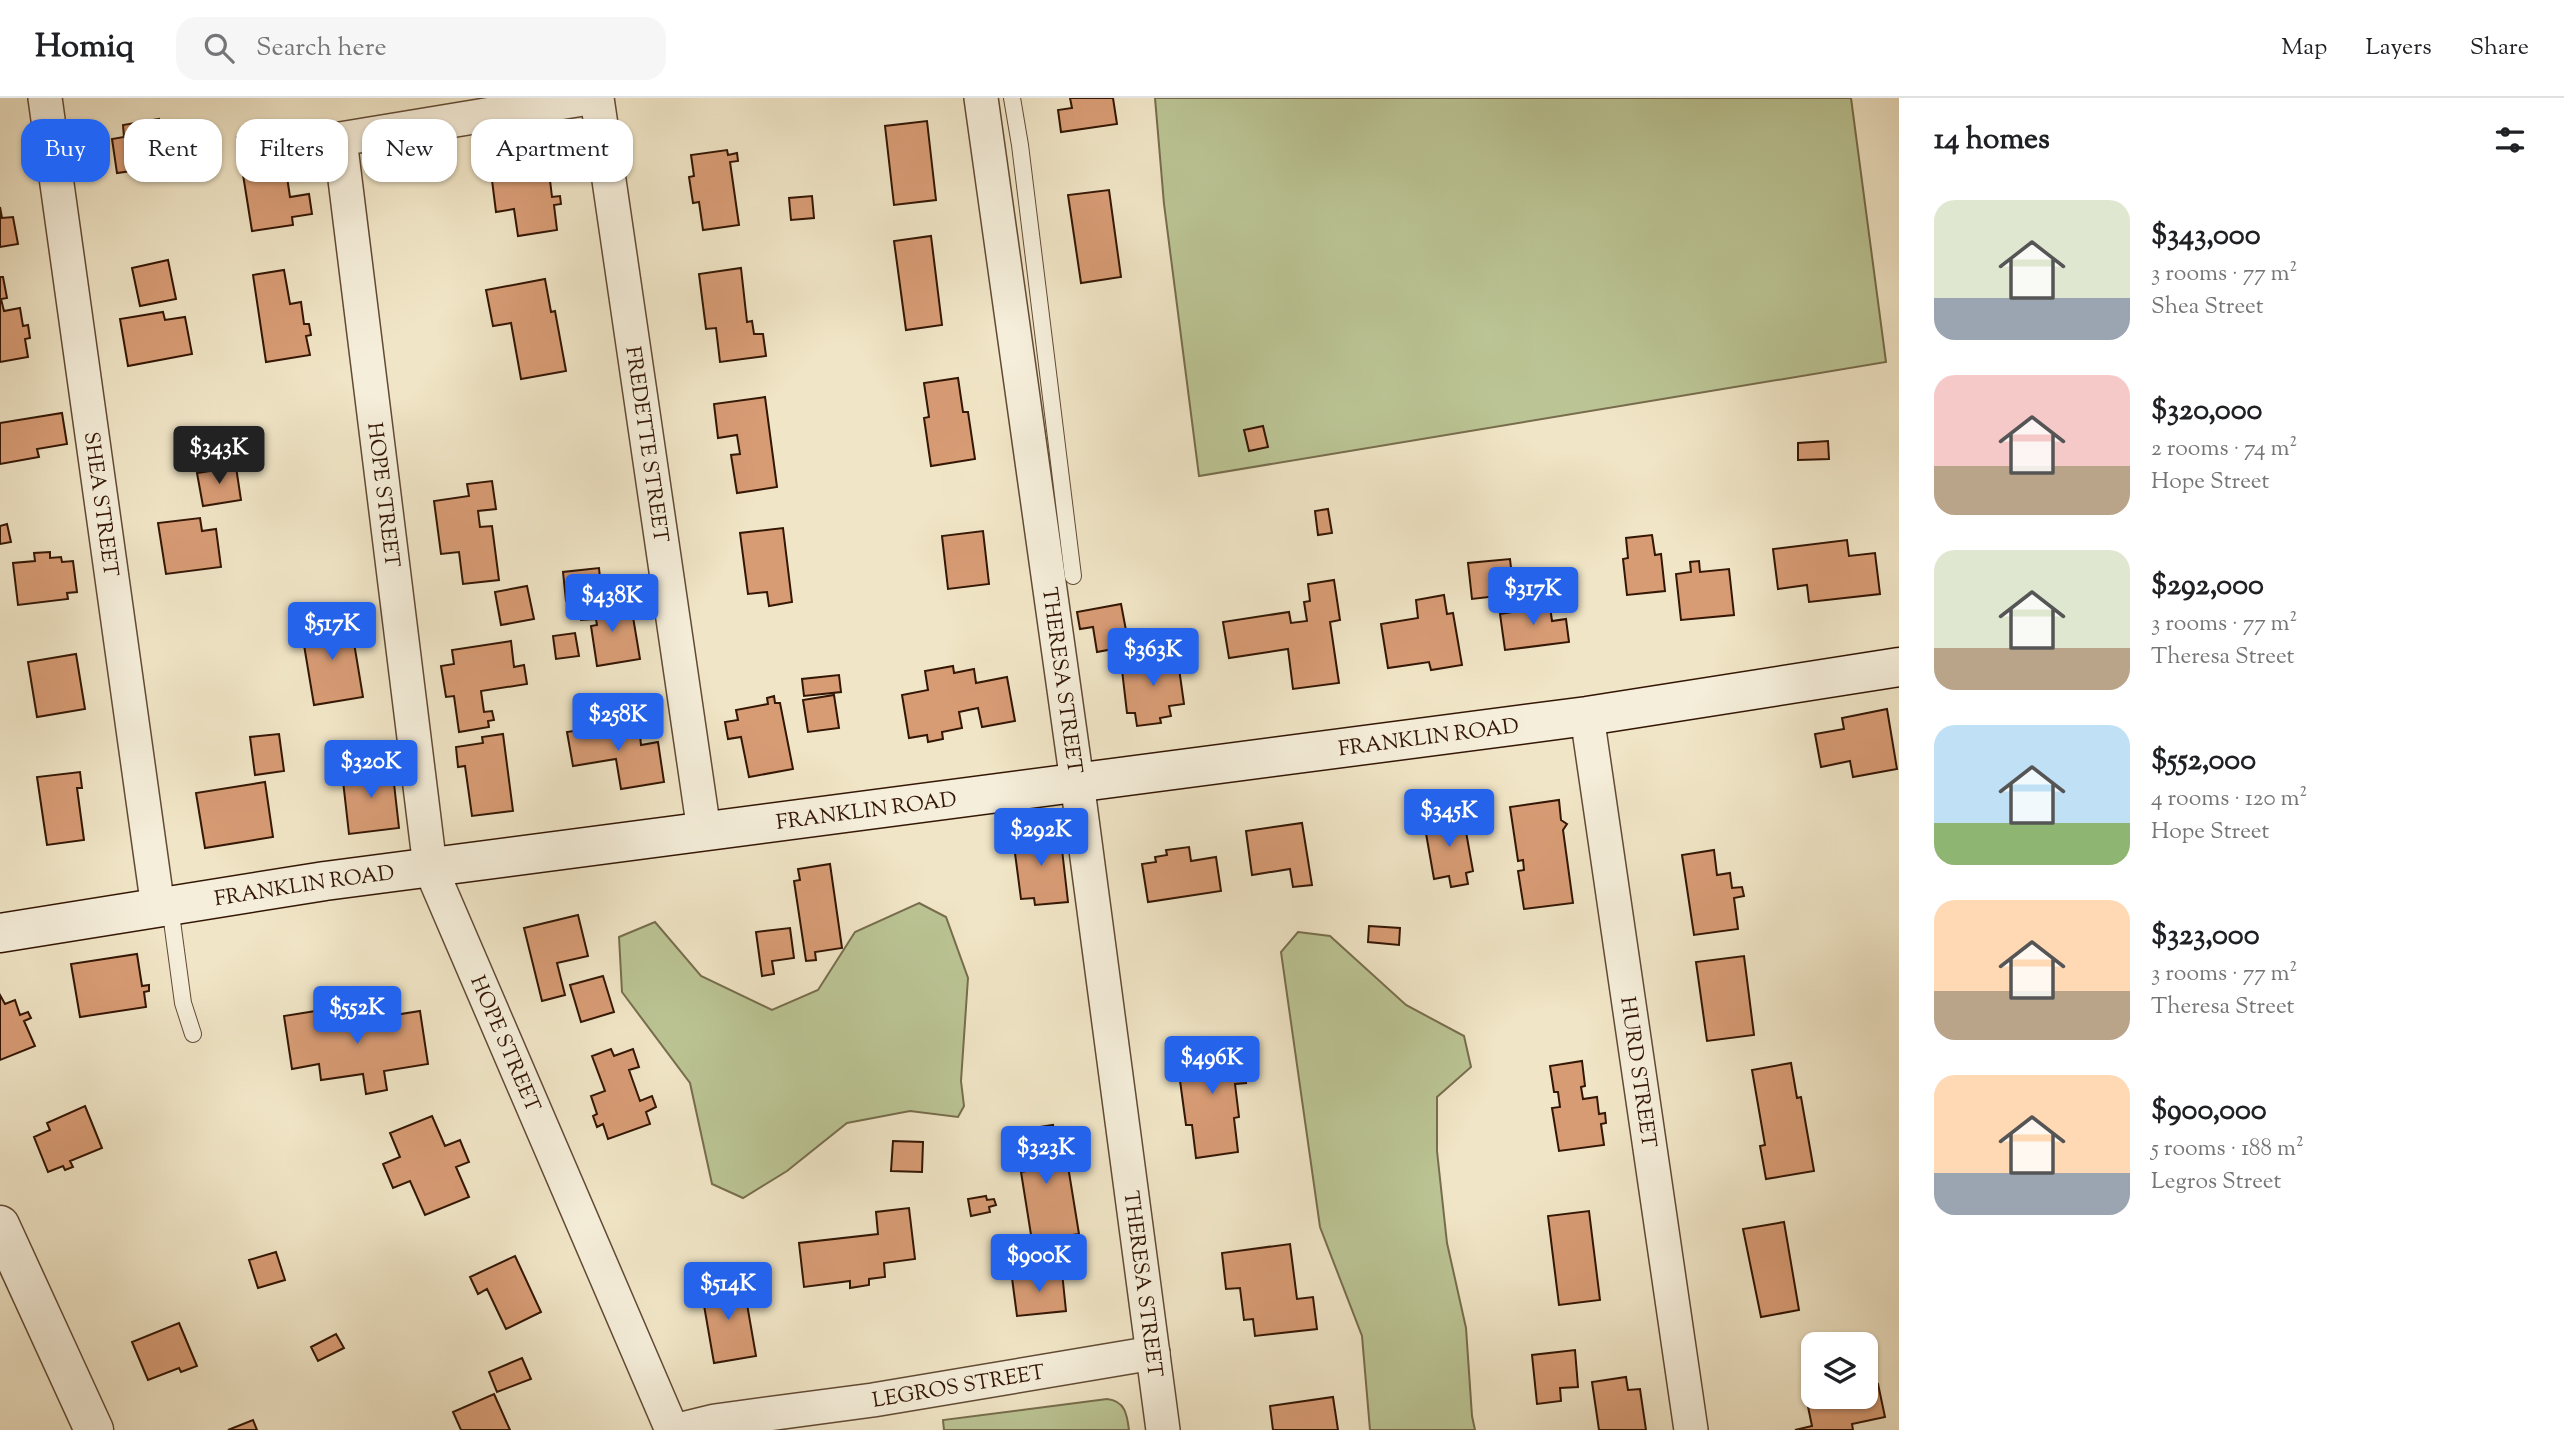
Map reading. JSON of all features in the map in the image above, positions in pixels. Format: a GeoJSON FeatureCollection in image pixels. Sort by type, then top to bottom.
{"type":"FeatureCollection","features":[{"type":"Feature","properties":{"kind":"main road","name":"FRANKLIN ROAD"},"geometry":{"type":"LineString","coordinates":[[0,933],[430,867],[1587,716],[1899,667]]}},
{"type":"Feature","properties":{"kind":"main road"},"geometry":{"type":"LineString","coordinates":[[0,1225],[94,1430]]}},
{"type":"Feature","properties":{"kind":"street","name":"SHEA STREET"},"geometry":{"type":"LineString","coordinates":[[45,98],[164,906]]}},
{"type":"Feature","properties":{"kind":"street","name":"HOPE STREET"},"geometry":{"type":"LineString","coordinates":[[589,98],[340,139],[430,867],[672,1430]]}},
{"type":"Feature","properties":{"kind":"street","name":"FREDETTE STREET"},"geometry":{"type":"LineString","coordinates":[[597,98],[704,831]]}},
{"type":"Feature","properties":{"kind":"street","name":"THERESA STREET"},"geometry":{"type":"LineString","coordinates":[[981,98],[1077,782],[1163,1430]]}},
{"type":"Feature","properties":{"kind":"street","name":"HURD STREET"},"geometry":{"type":"LineString","coordinates":[[1587,716],[1691,1430]]}},
{"type":"Feature","properties":{"kind":"street","name":"LEGROS STREET"},"geometry":{"type":"LineString","coordinates":[[678,1430],[715,1421],[769,1422],[873,1400],[1153,1353]]}},
{"type":"Feature","properties":{"kind":"lane"},"geometry":{"type":"LineString","coordinates":[[1012,98],[1022,158],[1073,576]]}},
{"type":"Feature","properties":{"kind":"lane"},"geometry":{"type":"LineString","coordinates":[[164,906],[183,1003],[193,1034]]}},
{"type":"Feature","properties":{"kind":"green space"},"geometry":{"type":"Polygon","coordinates":[[[1155,98],[1851,98],[1886,362],[1199,476],[1164,204],[1155,98]]]}},
{"type":"Feature","properties":{"kind":"green space"},"geometry":{"type":"Polygon","coordinates":[[[919,903],[946,917],[968,978],[961,1081],[964,1106],[958,1117],[910,1111],[847,1123],[787,1171],[743,1198],[712,1184],[690,1083],[622,992],[619,937],[655,922],[701,976],[772,1010],[818,990],[855,932],[919,903]]]}},
{"type":"Feature","properties":{"kind":"green space"},"geometry":{"type":"Polygon","coordinates":[[[1298,932],[1330,936],[1406,1005],[1464,1036],[1471,1067],[1437,1097],[1437,1151],[1447,1243],[1466,1328],[1475,1430],[1370,1430],[1362,1336],[1320,1227],[1281,952],[1298,932]]]}},
{"type":"Feature","properties":{"kind":"green space"},"geometry":{"type":"Polygon","coordinates":[[[1107,1399],[1121,1405],[1129,1430],[944,1430],[943,1420],[1107,1399]]]}},
{"type":"Feature","properties":{"kind":"building"},"geometry":{"type":"Polygon","coordinates":[[[1070,98],[1113,98],[1117,124],[1061,132],[1058,110],[1072,108],[1070,98]]]}},
{"type":"Feature","properties":{"kind":"building"},"geometry":{"type":"Polygon","coordinates":[[[927,121],[936,200],[894,205],[885,126],[927,121]]]}},
{"type":"Feature","properties":{"kind":"building"},"geometry":{"type":"Polygon","coordinates":[[[124,137],[124,172],[117,173],[112,139],[124,137]]]}},
{"type":"Feature","properties":{"kind":"building"},"geometry":{"type":"Polygon","coordinates":[[[727,150],[728,155],[737,153],[738,161],[730,162],[739,225],[703,230],[699,202],[693,203],[689,177],[694,176],[691,155],[727,150]]]}},
{"type":"Feature","properties":{"kind":"building"},"geometry":{"type":"Polygon","coordinates":[[[244,182],[288,182],[290,197],[309,194],[312,214],[292,217],[293,225],[252,231],[244,182]]]}},
{"type":"Feature","properties":{"kind":"building"},"geometry":{"type":"Polygon","coordinates":[[[492,182],[550,182],[552,197],[560,196],[561,204],[554,205],[557,230],[518,236],[514,209],[496,212],[492,182]]]}},
{"type":"Feature","properties":{"kind":"building"},"geometry":{"type":"Polygon","coordinates":[[[1109,190],[1121,277],[1081,283],[1068,195],[1109,190]]]}},
{"type":"Feature","properties":{"kind":"building"},"geometry":{"type":"Polygon","coordinates":[[[812,196],[814,218],[791,220],[789,198],[812,196]]]}},
{"type":"Feature","properties":{"kind":"building"},"geometry":{"type":"Polygon","coordinates":[[[0,207],[2,218],[13,217],[18,244],[0,247],[0,207]]]}},
{"type":"Feature","properties":{"kind":"building"},"geometry":{"type":"Polygon","coordinates":[[[931,236],[942,325],[906,330],[894,241],[931,236]]]}},
{"type":"Feature","properties":{"kind":"building"},"geometry":{"type":"Polygon","coordinates":[[[168,260],[176,299],[140,306],[132,268],[168,260]]]}},
{"type":"Feature","properties":{"kind":"building"},"geometry":{"type":"Polygon","coordinates":[[[741,268],[747,322],[752,321],[754,334],[763,334],[766,356],[720,362],[716,328],[706,329],[699,274],[741,268]]]}},
{"type":"Feature","properties":{"kind":"building"},"geometry":{"type":"Polygon","coordinates":[[[284,270],[290,304],[301,302],[304,324],[309,324],[311,335],[306,336],[310,355],[266,362],[253,275],[284,270]]]}},
{"type":"Feature","properties":{"kind":"building"},"geometry":{"type":"Polygon","coordinates":[[[0,277],[3,277],[7,298],[1,299],[4,311],[20,308],[23,326],[28,325],[30,338],[25,339],[28,357],[0,362],[0,277]]]}},
{"type":"Feature","properties":{"kind":"building"},"geometry":{"type":"Polygon","coordinates":[[[545,279],[551,312],[555,311],[566,371],[521,379],[511,323],[493,326],[486,290],[545,279]]]}},
{"type":"Feature","properties":{"kind":"building"},"geometry":{"type":"Polygon","coordinates":[[[163,312],[165,320],[185,317],[192,354],[128,366],[120,319],[163,312]]]}},
{"type":"Feature","properties":{"kind":"building"},"geometry":{"type":"Polygon","coordinates":[[[958,378],[963,412],[968,412],[975,459],[931,466],[924,418],[929,417],[924,383],[958,378]]]}},
{"type":"Feature","properties":{"kind":"building"},"geometry":{"type":"Polygon","coordinates":[[[765,397],[777,487],[737,493],[731,455],[740,454],[737,435],[718,438],[714,404],[765,397]]]}},
{"type":"Feature","properties":{"kind":"building"},"geometry":{"type":"Polygon","coordinates":[[[62,413],[67,444],[37,449],[39,457],[0,464],[0,423],[62,413]]]}},
{"type":"Feature","properties":{"kind":"building"},"geometry":{"type":"Polygon","coordinates":[[[1263,426],[1268,447],[1249,451],[1244,430],[1263,426]]]}},
{"type":"Feature","properties":{"kind":"building"},"geometry":{"type":"Polygon","coordinates":[[[1828,441],[1829,459],[1798,460],[1798,443],[1828,441]]]}},
{"type":"Feature","properties":{"kind":"building"},"geometry":{"type":"Polygon","coordinates":[[[236,467],[241,500],[203,506],[197,473],[236,467]]]}},
{"type":"Feature","properties":{"kind":"building"},"geometry":{"type":"Polygon","coordinates":[[[492,481],[496,509],[478,511],[480,527],[492,526],[499,580],[463,584],[459,552],[441,554],[434,501],[469,496],[467,484],[492,481]]]}},
{"type":"Feature","properties":{"kind":"building"},"geometry":{"type":"Polygon","coordinates":[[[1328,509],[1332,533],[1318,535],[1315,511],[1328,509]]]}},
{"type":"Feature","properties":{"kind":"building"},"geometry":{"type":"Polygon","coordinates":[[[200,518],[202,531],[216,529],[221,567],[166,574],[158,523],[200,518]]]}},
{"type":"Feature","properties":{"kind":"building"},"geometry":{"type":"Polygon","coordinates":[[[7,524],[11,542],[0,544],[0,526],[7,524]]]}},
{"type":"Feature","properties":{"kind":"building"},"geometry":{"type":"Polygon","coordinates":[[[783,528],[792,602],[769,606],[767,592],[748,594],[740,533],[783,528]]]}},
{"type":"Feature","properties":{"kind":"building"},"geometry":{"type":"Polygon","coordinates":[[[983,531],[989,584],[948,589],[942,536],[983,531]]]}},
{"type":"Feature","properties":{"kind":"building"},"geometry":{"type":"Polygon","coordinates":[[[1652,535],[1655,555],[1661,554],[1665,591],[1627,595],[1623,559],[1628,558],[1626,538],[1652,535]]]}},
{"type":"Feature","properties":{"kind":"building"},"geometry":{"type":"Polygon","coordinates":[[[1847,540],[1849,556],[1875,553],[1880,594],[1809,602],[1807,585],[1778,589],[1773,549],[1847,540]]]}},
{"type":"Feature","properties":{"kind":"building"},"geometry":{"type":"Polygon","coordinates":[[[50,552],[50,558],[61,557],[62,562],[73,561],[77,592],[67,593],[68,599],[18,605],[13,563],[35,561],[34,553],[50,552]]]}},
{"type":"Feature","properties":{"kind":"building"},"geometry":{"type":"Polygon","coordinates":[[[1510,559],[1514,594],[1472,599],[1468,563],[1510,559]]]}},
{"type":"Feature","properties":{"kind":"building"},"geometry":{"type":"Polygon","coordinates":[[[1699,561],[1700,572],[1729,569],[1734,615],[1681,620],[1676,574],[1691,572],[1690,562],[1699,561]]]}},
{"type":"Feature","properties":{"kind":"building"},"geometry":{"type":"Polygon","coordinates":[[[599,568],[602,597],[566,601],[563,572],[599,568]]]}},
{"type":"Feature","properties":{"kind":"building"},"geometry":{"type":"Polygon","coordinates":[[[1334,580],[1340,620],[1330,622],[1339,683],[1293,689],[1288,649],[1229,658],[1223,622],[1289,612],[1291,623],[1307,621],[1304,602],[1310,601],[1308,584],[1334,580]]]}},
{"type":"Feature","properties":{"kind":"building"},"geometry":{"type":"Polygon","coordinates":[[[527,586],[534,619],[501,625],[495,592],[527,586]]]}},
{"type":"Feature","properties":{"kind":"building"},"geometry":{"type":"Polygon","coordinates":[[[1444,595],[1447,614],[1453,613],[1462,665],[1431,670],[1429,662],[1388,668],[1381,624],[1418,618],[1416,600],[1444,595]]]}},
{"type":"Feature","properties":{"kind":"building"},"geometry":{"type":"Polygon","coordinates":[[[1549,599],[1552,621],[1566,619],[1569,642],[1505,650],[1500,614],[1519,611],[1518,603],[1549,599]]]}},
{"type":"Feature","properties":{"kind":"building"},"geometry":{"type":"Polygon","coordinates":[[[619,601],[620,613],[632,611],[640,659],[597,666],[591,626],[597,625],[596,619],[581,620],[580,611],[590,610],[589,605],[619,601]]]}},
{"type":"Feature","properties":{"kind":"building"},"geometry":{"type":"Polygon","coordinates":[[[1121,604],[1129,646],[1097,652],[1093,627],[1080,629],[1077,612],[1121,604]]]}},
{"type":"Feature","properties":{"kind":"building"},"geometry":{"type":"Polygon","coordinates":[[[350,619],[363,697],[314,705],[301,627],[350,619]]]}},
{"type":"Feature","properties":{"kind":"building"},"geometry":{"type":"Polygon","coordinates":[[[575,633],[579,656],[556,659],[553,636],[575,633]]]}},
{"type":"Feature","properties":{"kind":"building"},"geometry":{"type":"Polygon","coordinates":[[[511,641],[514,667],[524,665],[527,684],[481,691],[484,712],[492,711],[494,720],[488,721],[489,727],[459,732],[454,696],[446,697],[441,666],[454,664],[452,650],[511,641]]]}},
{"type":"Feature","properties":{"kind":"building"},"geometry":{"type":"Polygon","coordinates":[[[76,654],[85,709],[37,717],[28,662],[76,654]]]}},
{"type":"Feature","properties":{"kind":"building"},"geometry":{"type":"Polygon","coordinates":[[[1177,654],[1184,704],[1169,706],[1171,716],[1160,718],[1161,723],[1137,726],[1135,713],[1127,713],[1122,670],[1132,669],[1131,660],[1177,654]]]}},
{"type":"Feature","properties":{"kind":"building"},"geometry":{"type":"Polygon","coordinates":[[[953,666],[954,673],[974,669],[976,683],[1007,677],[1015,721],[982,727],[978,708],[959,712],[962,728],[942,732],[943,739],[928,742],[927,735],[909,738],[902,695],[928,690],[925,671],[953,666]]]}},
{"type":"Feature","properties":{"kind":"building"},"geometry":{"type":"Polygon","coordinates":[[[839,675],[841,692],[804,696],[802,679],[839,675]]]}},
{"type":"Feature","properties":{"kind":"building"},"geometry":{"type":"Polygon","coordinates":[[[834,695],[839,728],[808,732],[803,700],[834,695]]]}},
{"type":"Feature","properties":{"kind":"building"},"geometry":{"type":"Polygon","coordinates":[[[774,696],[775,703],[780,703],[793,769],[749,777],[741,737],[728,739],[725,722],[738,720],[736,710],[768,704],[767,698],[774,696]]]}},
{"type":"Feature","properties":{"kind":"building"},"geometry":{"type":"Polygon","coordinates":[[[1887,709],[1897,769],[1853,777],[1850,761],[1821,767],[1815,734],[1844,729],[1842,718],[1887,709]]]}},
{"type":"Feature","properties":{"kind":"building"},"geometry":{"type":"Polygon","coordinates":[[[630,722],[633,736],[640,735],[641,745],[658,742],[664,782],[621,789],[616,759],[573,766],[567,732],[630,722]]]}},
{"type":"Feature","properties":{"kind":"building"},"geometry":{"type":"Polygon","coordinates":[[[279,734],[284,771],[255,775],[250,737],[279,734]]]}},
{"type":"Feature","properties":{"kind":"building"},"geometry":{"type":"Polygon","coordinates":[[[503,734],[513,811],[472,816],[465,766],[458,767],[456,747],[483,743],[482,737],[503,734]]]}},
{"type":"Feature","properties":{"kind":"building"},"geometry":{"type":"Polygon","coordinates":[[[392,766],[399,828],[349,834],[342,772],[392,766]]]}},
{"type":"Feature","properties":{"kind":"building"},"geometry":{"type":"Polygon","coordinates":[[[80,772],[82,788],[77,788],[84,840],[47,845],[37,777],[80,772]]]}},
{"type":"Feature","properties":{"kind":"building"},"geometry":{"type":"Polygon","coordinates":[[[265,782],[273,837],[205,848],[196,793],[265,782]]]}},
{"type":"Feature","properties":{"kind":"building"},"geometry":{"type":"Polygon","coordinates":[[[1559,800],[1561,820],[1567,824],[1563,830],[1573,903],[1524,909],[1518,871],[1524,870],[1523,860],[1518,861],[1510,807],[1559,800]]]}},
{"type":"Feature","properties":{"kind":"building"},"geometry":{"type":"Polygon","coordinates":[[[1463,815],[1473,871],[1466,873],[1468,884],[1451,887],[1449,876],[1434,879],[1424,822],[1463,815]]]}},
{"type":"Feature","properties":{"kind":"building"},"geometry":{"type":"Polygon","coordinates":[[[1302,823],[1312,885],[1293,887],[1290,869],[1252,875],[1246,831],[1302,823]]]}},
{"type":"Feature","properties":{"kind":"building"},"geometry":{"type":"Polygon","coordinates":[[[1060,832],[1068,902],[1035,905],[1034,898],[1021,899],[1013,838],[1060,832]]]}},
{"type":"Feature","properties":{"kind":"building"},"geometry":{"type":"Polygon","coordinates":[[[1189,847],[1191,861],[1216,857],[1221,891],[1148,902],[1142,864],[1156,862],[1155,857],[1167,855],[1166,850],[1189,847]]]}},
{"type":"Feature","properties":{"kind":"building"},"geometry":{"type":"Polygon","coordinates":[[[1714,850],[1717,875],[1730,873],[1732,888],[1742,887],[1744,896],[1734,898],[1738,929],[1694,935],[1682,855],[1714,850]]]}},
{"type":"Feature","properties":{"kind":"building"},"geometry":{"type":"Polygon","coordinates":[[[830,864],[842,948],[815,952],[816,960],[806,961],[794,881],[800,880],[798,869],[830,864]]]}},
{"type":"Feature","properties":{"kind":"building"},"geometry":{"type":"Polygon","coordinates":[[[578,915],[588,956],[557,963],[565,995],[542,1001],[524,928],[578,915]]]}},
{"type":"Feature","properties":{"kind":"building"},"geometry":{"type":"Polygon","coordinates":[[[1369,926],[1400,928],[1399,945],[1368,942],[1369,926]]]}},
{"type":"Feature","properties":{"kind":"building"},"geometry":{"type":"Polygon","coordinates":[[[790,928],[794,958],[772,961],[774,974],[762,976],[756,932],[790,928]]]}},
{"type":"Feature","properties":{"kind":"building"},"geometry":{"type":"Polygon","coordinates":[[[137,954],[142,986],[149,985],[149,991],[144,992],[146,1007],[80,1017],[71,964],[137,954]]]}},
{"type":"Feature","properties":{"kind":"building"},"geometry":{"type":"Polygon","coordinates":[[[1744,956],[1754,1035],[1707,1041],[1696,962],[1744,956]]]}},
{"type":"Feature","properties":{"kind":"building"},"geometry":{"type":"Polygon","coordinates":[[[603,976],[614,1012],[581,1022],[570,985],[603,976]]]}},
{"type":"Feature","properties":{"kind":"building"},"geometry":{"type":"Polygon","coordinates":[[[0,995],[5,1004],[15,1000],[20,1015],[28,1012],[31,1018],[24,1021],[35,1046],[0,1060],[0,995]]]}},
{"type":"Feature","properties":{"kind":"building"},"geometry":{"type":"Polygon","coordinates":[[[322,1010],[323,1021],[350,1017],[351,1022],[420,1011],[428,1064],[384,1071],[387,1090],[366,1094],[363,1074],[321,1080],[319,1064],[292,1069],[284,1016],[322,1010]]]}},
{"type":"Feature","properties":{"kind":"building"},"geometry":{"type":"Polygon","coordinates":[[[1241,1043],[1246,1083],[1235,1084],[1239,1117],[1234,1118],[1238,1152],[1196,1158],[1192,1125],[1186,1125],[1176,1051],[1241,1043]]]}},
{"type":"Feature","properties":{"kind":"building"},"geometry":{"type":"Polygon","coordinates":[[[611,1049],[614,1056],[633,1049],[639,1067],[629,1070],[640,1101],[652,1096],[656,1107],[646,1112],[650,1124],[608,1139],[603,1124],[597,1127],[593,1116],[597,1114],[591,1096],[605,1091],[592,1056],[611,1049]]]}},
{"type":"Feature","properties":{"kind":"building"},"geometry":{"type":"Polygon","coordinates":[[[1582,1061],[1585,1086],[1581,1087],[1583,1099],[1597,1097],[1599,1114],[1605,1113],[1606,1123],[1601,1124],[1604,1145],[1559,1151],[1552,1108],[1560,1107],[1558,1092],[1554,1092],[1550,1066],[1582,1061]]]}},
{"type":"Feature","properties":{"kind":"building"},"geometry":{"type":"Polygon","coordinates":[[[1791,1063],[1797,1098],[1801,1097],[1814,1171],[1766,1179],[1760,1146],[1765,1145],[1752,1070],[1791,1063]]]}},
{"type":"Feature","properties":{"kind":"building"},"geometry":{"type":"Polygon","coordinates":[[[85,1106],[102,1148],[70,1161],[73,1167],[65,1170],[63,1166],[48,1172],[34,1137],[50,1130],[47,1123],[85,1106]]]}},
{"type":"Feature","properties":{"kind":"building"},"geometry":{"type":"Polygon","coordinates":[[[432,1116],[445,1146],[460,1140],[469,1162],[456,1167],[469,1197],[425,1215],[410,1181],[393,1188],[383,1164],[400,1157],[390,1133],[432,1116]]]}},
{"type":"Feature","properties":{"kind":"building"},"geometry":{"type":"Polygon","coordinates":[[[1053,1125],[1057,1151],[1050,1153],[1052,1163],[1067,1160],[1079,1234],[1032,1241],[1021,1172],[1027,1171],[1025,1158],[1019,1159],[1015,1131],[1053,1125]]]}},
{"type":"Feature","properties":{"kind":"building"},"geometry":{"type":"Polygon","coordinates":[[[893,1141],[923,1142],[922,1172],[891,1171],[893,1141]]]}},
{"type":"Feature","properties":{"kind":"building"},"geometry":{"type":"Polygon","coordinates":[[[986,1196],[987,1200],[994,1199],[996,1205],[989,1207],[990,1212],[971,1216],[968,1199],[986,1196]]]}},
{"type":"Feature","properties":{"kind":"building"},"geometry":{"type":"Polygon","coordinates":[[[909,1208],[915,1259],[884,1263],[885,1277],[869,1279],[869,1285],[850,1288],[850,1281],[804,1287],[799,1243],[878,1234],[876,1212],[909,1208]]]}},
{"type":"Feature","properties":{"kind":"building"},"geometry":{"type":"Polygon","coordinates":[[[1589,1211],[1600,1300],[1559,1305],[1548,1216],[1589,1211]]]}},
{"type":"Feature","properties":{"kind":"building"},"geometry":{"type":"Polygon","coordinates":[[[1784,1222],[1799,1310],[1761,1317],[1743,1229],[1784,1222]]]}},
{"type":"Feature","properties":{"kind":"building"},"geometry":{"type":"Polygon","coordinates":[[[1290,1244],[1297,1299],[1313,1297],[1317,1329],[1255,1336],[1253,1319],[1244,1320],[1240,1288],[1226,1289],[1222,1253],[1290,1244]]]}},
{"type":"Feature","properties":{"kind":"building"},"geometry":{"type":"Polygon","coordinates":[[[276,1252],[285,1280],[258,1288],[249,1260],[276,1252]]]}},
{"type":"Feature","properties":{"kind":"building"},"geometry":{"type":"Polygon","coordinates":[[[515,1256],[541,1312],[506,1329],[487,1289],[478,1294],[470,1277],[515,1256]]]}},
{"type":"Feature","properties":{"kind":"building"},"geometry":{"type":"Polygon","coordinates":[[[1062,1272],[1066,1311],[1017,1316],[1012,1278],[1062,1272]]]}},
{"type":"Feature","properties":{"kind":"building"},"geometry":{"type":"Polygon","coordinates":[[[743,1281],[756,1356],[714,1363],[701,1288],[743,1281]]]}},
{"type":"Feature","properties":{"kind":"building"},"geometry":{"type":"Polygon","coordinates":[[[179,1323],[197,1366],[181,1372],[179,1368],[148,1380],[132,1342],[179,1323]]]}},
{"type":"Feature","properties":{"kind":"building"},"geometry":{"type":"Polygon","coordinates":[[[336,1334],[344,1348],[318,1361],[311,1347],[336,1334]]]}},
{"type":"Feature","properties":{"kind":"building"},"geometry":{"type":"Polygon","coordinates":[[[1575,1350],[1578,1387],[1560,1388],[1561,1401],[1537,1404],[1532,1355],[1575,1350]]]}},
{"type":"Feature","properties":{"kind":"building"},"geometry":{"type":"Polygon","coordinates":[[[522,1358],[531,1379],[497,1392],[489,1372],[522,1358]]]}},
{"type":"Feature","properties":{"kind":"building"},"geometry":{"type":"Polygon","coordinates":[[[1626,1377],[1628,1390],[1640,1389],[1646,1430],[1599,1430],[1592,1382],[1626,1377]]]}},
{"type":"Feature","properties":{"kind":"building"},"geometry":{"type":"Polygon","coordinates":[[[1878,1384],[1885,1417],[1852,1424],[1853,1430],[1795,1430],[1812,1426],[1808,1409],[1878,1409],[1878,1384]]]}},
{"type":"Feature","properties":{"kind":"building"},"geometry":{"type":"Polygon","coordinates":[[[494,1394],[510,1430],[461,1430],[453,1412],[494,1394]]]}},
{"type":"Feature","properties":{"kind":"building"},"geometry":{"type":"Polygon","coordinates":[[[1333,1397],[1338,1430],[1273,1430],[1270,1406],[1333,1397]]]}},
{"type":"Feature","properties":{"kind":"building"},"geometry":{"type":"Polygon","coordinates":[[[253,1420],[257,1430],[228,1430],[253,1420]]]}}]}
